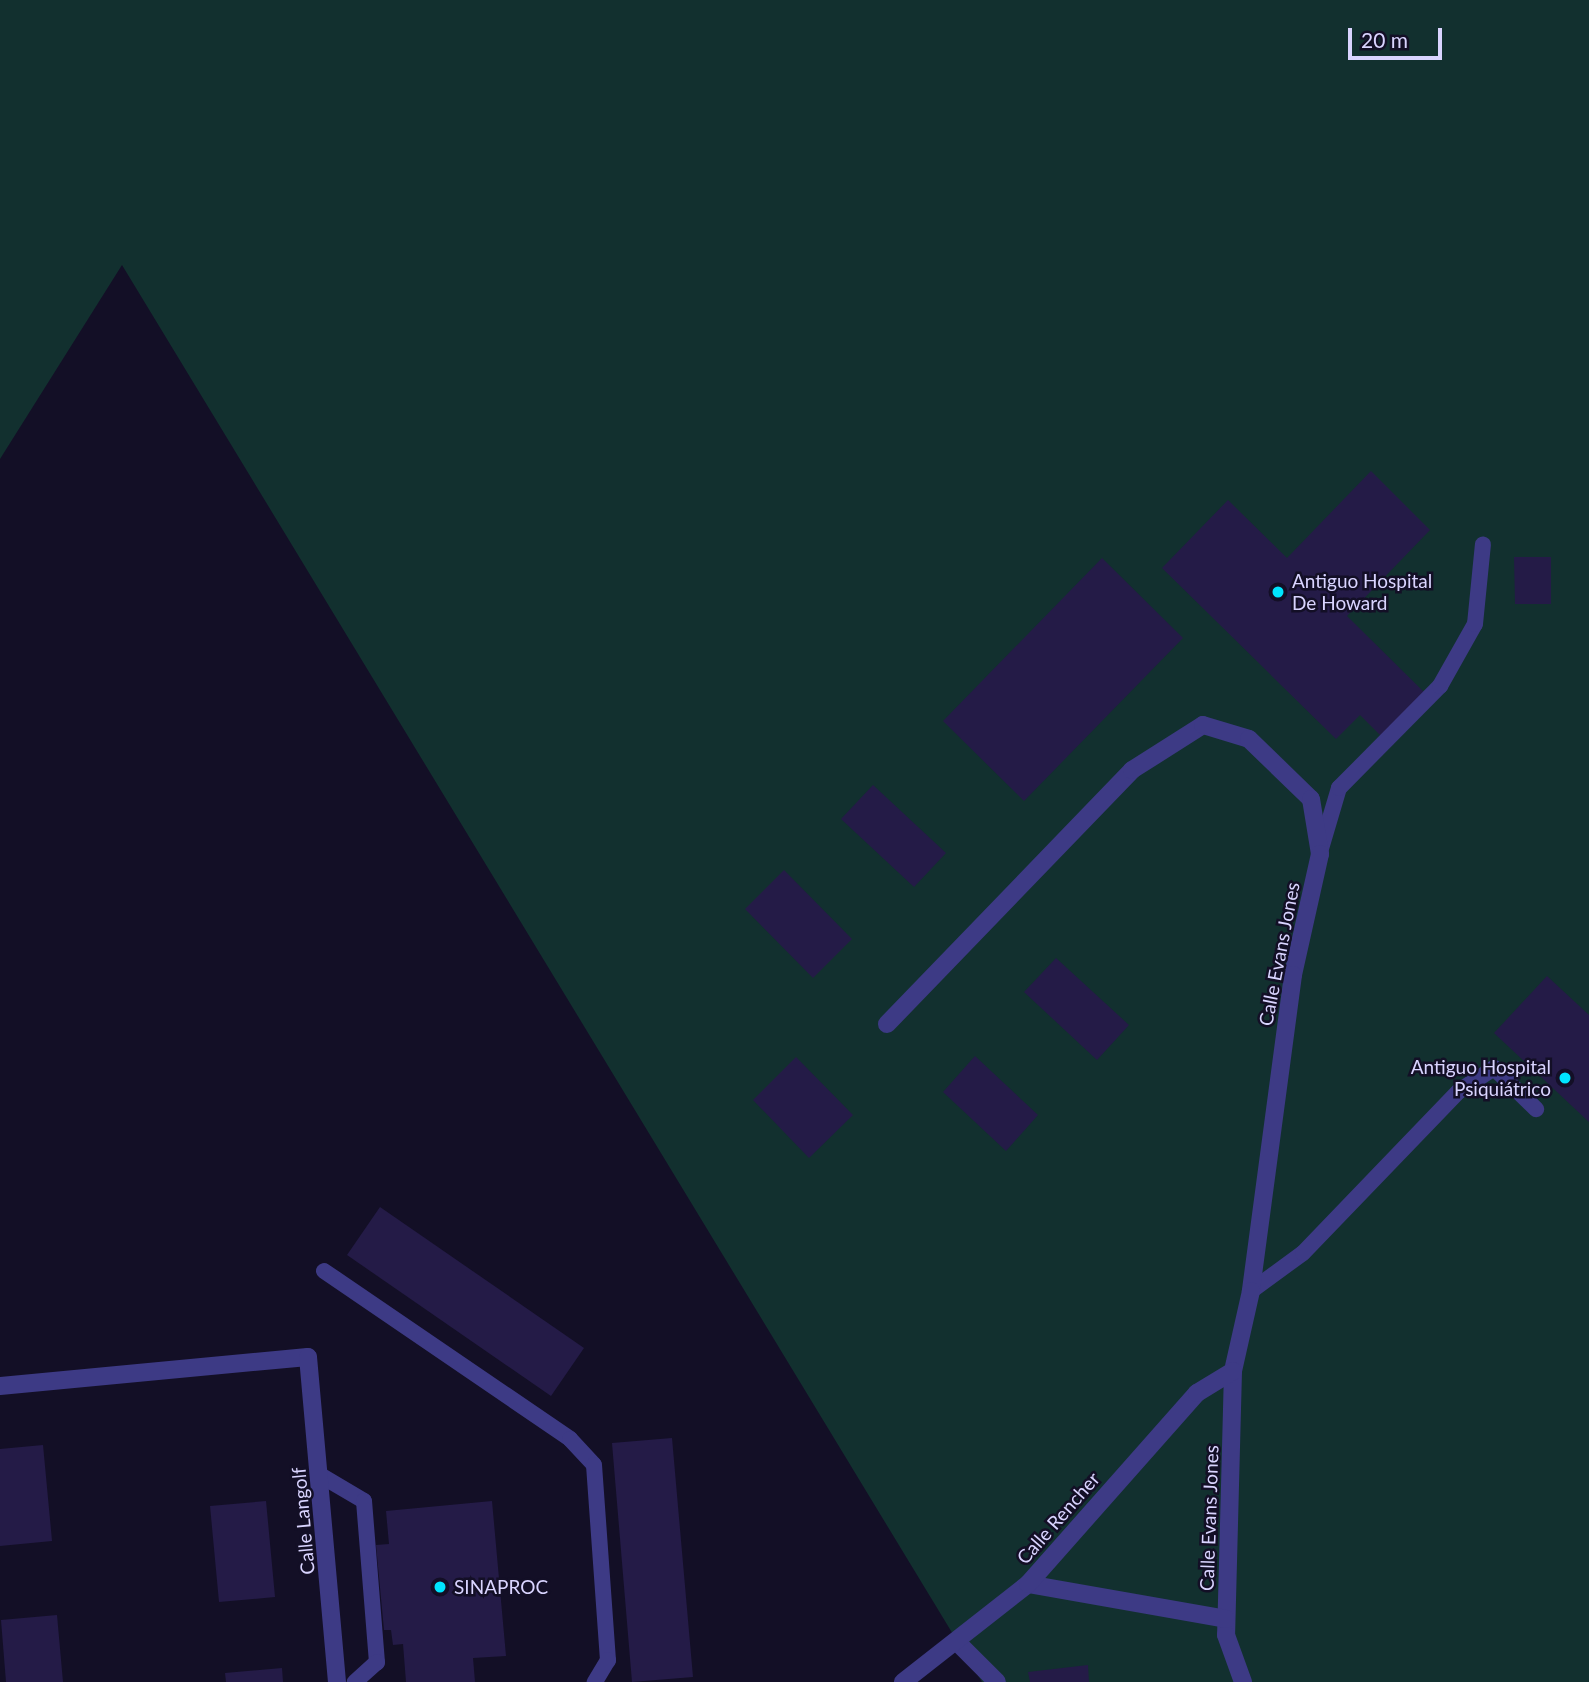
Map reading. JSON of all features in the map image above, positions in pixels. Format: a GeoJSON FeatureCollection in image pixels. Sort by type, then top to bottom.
{"type":"FeatureCollection","features":[{"type":"Feature","properties":{"kind":"street","name":"Calle Evans Jones"},"geometry":{"type":"LineString","coordinates":[[887,1024],[1132,770],[1203,725],[1249,739],[1311,799],[1320,854],[1293,975],[1251,1291],[1233,1371],[1226,1635],[1242,1682]]}},
{"type":"Feature","properties":{"kind":"street","name":"Calle Langolf"},"geometry":{"type":"LineString","coordinates":[[0,1386],[308,1357],[337,1682]]}},
{"type":"Feature","properties":{"kind":"street","name":"Calle Rencher"},"geometry":{"type":"LineString","coordinates":[[903,1682],[958,1643],[1028,1584],[1196,1393],[1233,1371]]}},
{"type":"Feature","properties":{"kind":"street"},"geometry":{"type":"LineString","coordinates":[[1028,1584],[1226,1619]]}},
{"type":"Feature","properties":{"kind":"street"},"geometry":{"type":"LineString","coordinates":[[958,1643],[997,1682]]}},
{"type":"Feature","properties":{"kind":"lane"},"geometry":{"type":"LineString","coordinates":[[1320,854],[1339,788],[1440,686],[1475,624],[1483,544]]}},
{"type":"Feature","properties":{"kind":"lane"},"geometry":{"type":"LineString","coordinates":[[1251,1291],[1303,1253],[1459,1091],[1494,1068],[1535,1109]]}},
{"type":"Feature","properties":{"kind":"lane"},"geometry":{"type":"LineString","coordinates":[[324,1270],[570,1439],[594,1465],[608,1660],[595,1682]]}},
{"type":"Feature","properties":{"kind":"lane"},"geometry":{"type":"LineString","coordinates":[[320,1475],[365,1501],[377,1662],[355,1682]]}},
{"type":"Feature","properties":{"kind":"green space"},"geometry":{"type":"Polygon","coordinates":[[[0,0],[1589,0],[1589,1682],[982,1682],[122,265],[0,459],[0,0]]]}},
{"type":"Feature","properties":{"kind":"building","name":"Antiguo Hospital De Howard"},"geometry":{"type":"Polygon","coordinates":[[[1371,471],[1430,530],[1347,616],[1426,694],[1383,738],[1360,715],[1336,739],[1162,568],[1228,500],[1287,558],[1371,471]]]}},
{"type":"Feature","properties":{"kind":"building"},"geometry":{"type":"Polygon","coordinates":[[[1514,557],[1551,557],[1551,604],[1515,604],[1514,557]]]}},
{"type":"Feature","properties":{"kind":"building"},"geometry":{"type":"Polygon","coordinates":[[[1102,558],[1183,638],[1024,801],[943,721],[1102,558]]]}},
{"type":"Feature","properties":{"kind":"building"},"geometry":{"type":"Polygon","coordinates":[[[873,785],[946,853],[914,887],[841,819],[873,785]]]}},
{"type":"Feature","properties":{"kind":"building"},"geometry":{"type":"Polygon","coordinates":[[[784,870],[852,939],[813,978],[745,909],[784,870]]]}},
{"type":"Feature","properties":{"kind":"building"},"geometry":{"type":"Polygon","coordinates":[[[1056,958],[1129,1025],[1097,1060],[1024,992],[1056,958]]]}},
{"type":"Feature","properties":{"kind":"building","name":"Antiguo Hospital Psiquiátrico"},"geometry":{"type":"Polygon","coordinates":[[[1547,976],[1589,1015],[1589,1122],[1494,1033],[1547,976]]]}},
{"type":"Feature","properties":{"kind":"building"},"geometry":{"type":"Polygon","coordinates":[[[975,1056],[1038,1115],[1006,1151],[943,1092],[975,1056]]]}},
{"type":"Feature","properties":{"kind":"building"},"geometry":{"type":"Polygon","coordinates":[[[796,1057],[853,1115],[809,1158],[753,1100],[796,1057]]]}},
{"type":"Feature","properties":{"kind":"building"},"geometry":{"type":"Polygon","coordinates":[[[380,1207],[584,1348],[551,1396],[347,1255],[380,1207]]]}},
{"type":"Feature","properties":{"kind":"building"},"geometry":{"type":"Polygon","coordinates":[[[672,1438],[693,1677],[632,1682],[612,1443],[672,1438]]]}},
{"type":"Feature","properties":{"kind":"building"},"geometry":{"type":"Polygon","coordinates":[[[43,1445],[52,1541],[0,1546],[0,1449],[43,1445]]]}},
{"type":"Feature","properties":{"kind":"building"},"geometry":{"type":"Polygon","coordinates":[[[266,1501],[275,1597],[219,1602],[210,1506],[266,1501]]]}},
{"type":"Feature","properties":{"kind":"building","name":"SINAPROC"},"geometry":{"type":"Polygon","coordinates":[[[492,1501],[506,1656],[473,1658],[475,1682],[406,1682],[403,1644],[393,1645],[391,1630],[384,1630],[376,1545],[389,1544],[386,1511],[492,1501]]]}},
{"type":"Feature","properties":{"kind":"building"},"geometry":{"type":"Polygon","coordinates":[[[57,1615],[63,1682],[6,1682],[1,1620],[57,1615]]]}},
{"type":"Feature","properties":{"kind":"building"},"geometry":{"type":"Polygon","coordinates":[[[1088,1665],[1089,1682],[1030,1682],[1028,1672],[1088,1665]]]}},
{"type":"Feature","properties":{"kind":"building"},"geometry":{"type":"Polygon","coordinates":[[[282,1668],[283,1682],[226,1682],[225,1673],[282,1668]]]}},
{"type":"Feature","properties":{"kind":"place","name":"Antiguo Hospital De Howard"},"geometry":{"type":"Point","coordinates":[1278,592]}},
{"type":"Feature","properties":{"kind":"place","name":"Antiguo Hospital Psiquiátrico"},"geometry":{"type":"Point","coordinates":[1565,1078]}},
{"type":"Feature","properties":{"kind":"place","name":"SINAPROC"},"geometry":{"type":"Point","coordinates":[440,1587]}}]}
